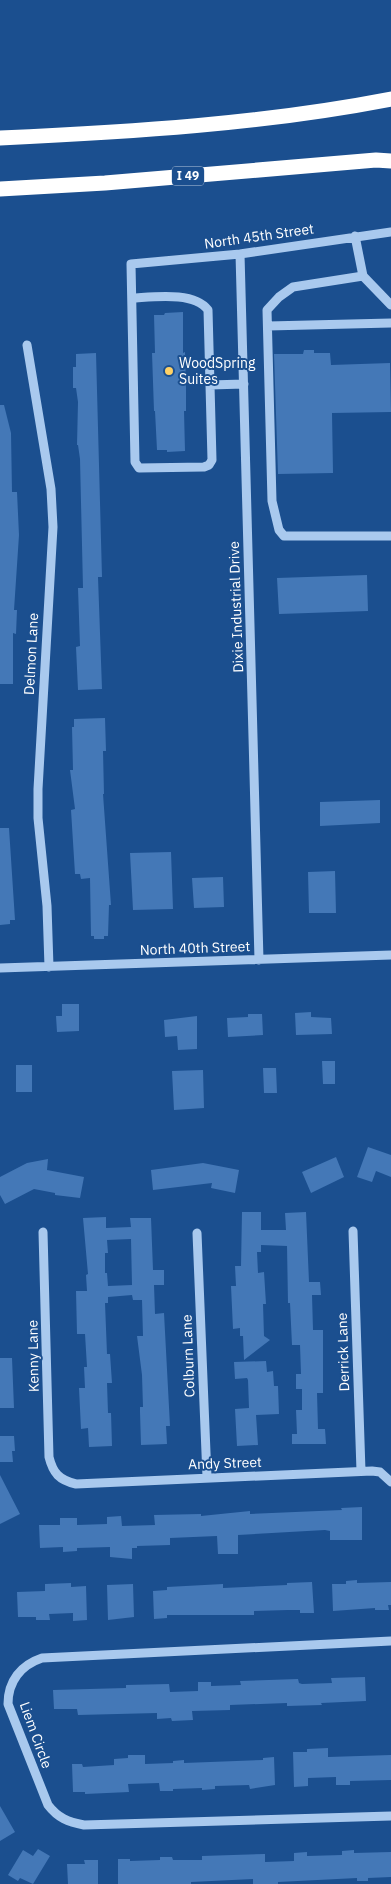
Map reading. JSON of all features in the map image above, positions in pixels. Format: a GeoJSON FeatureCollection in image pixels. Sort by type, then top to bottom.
{"type":"FeatureCollection","features":[{"type":"Feature","properties":{"kind":"highway"},"geometry":{"type":"LineString","coordinates":[[0,138],[153,130],[231,123],[329,111],[391,99]]}},
{"type":"Feature","properties":{"kind":"highway","name":"I 49"},"geometry":{"type":"LineString","coordinates":[[0,189],[105,184],[383,161],[391,157]]}},
{"type":"Feature","properties":{"kind":"street","name":"North 45th Street"},"geometry":{"type":"LineString","coordinates":[[132,298],[131,264],[240,254],[391,232]]}},
{"type":"Feature","properties":{"kind":"street"},"geometry":{"type":"LineString","coordinates":[[355,236],[363,276],[391,305]]}},
{"type":"Feature","properties":{"kind":"street","name":"Dixie Industrial Drive"},"geometry":{"type":"LineString","coordinates":[[240,254],[259,960]]}},
{"type":"Feature","properties":{"kind":"street"},"geometry":{"type":"LineString","coordinates":[[363,276],[294,288],[279,297],[267,310],[272,501],[279,530],[284,536],[391,536]]}},
{"type":"Feature","properties":{"kind":"street"},"geometry":{"type":"LineString","coordinates":[[183,297],[201,303],[208,310],[212,460],[204,467],[139,468],[135,462],[132,298],[183,297]]}},
{"type":"Feature","properties":{"kind":"street"},"geometry":{"type":"LineString","coordinates":[[268,326],[391,323]]}},
{"type":"Feature","properties":{"kind":"street","name":"Delmon Lane"},"geometry":{"type":"LineString","coordinates":[[27,345],[51,489],[52,527],[38,789],[38,818],[47,906],[48,967]]}},
{"type":"Feature","properties":{"kind":"street"},"geometry":{"type":"LineString","coordinates":[[210,385],[244,384]]}},
{"type":"Feature","properties":{"kind":"street","name":"North 40th Street"},"geometry":{"type":"LineString","coordinates":[[0,968],[391,955]]}},
{"type":"Feature","properties":{"kind":"street","name":"Derrick Lane"},"geometry":{"type":"LineString","coordinates":[[352,1231],[361,1472]]}},
{"type":"Feature","properties":{"kind":"street","name":"Kenny Lane"},"geometry":{"type":"LineString","coordinates":[[43,1232],[49,1457],[57,1477]]}},
{"type":"Feature","properties":{"kind":"street","name":"Colburn Lane"},"geometry":{"type":"LineString","coordinates":[[197,1233],[207,1477]]}},
{"type":"Feature","properties":{"kind":"street","name":"Andy Street"},"geometry":{"type":"LineString","coordinates":[[57,1477],[66,1482],[76,1484],[207,1477],[380,1472],[391,1482]]}},
{"type":"Feature","properties":{"kind":"street","name":"Liem Circle"},"geometry":{"type":"LineString","coordinates":[[391,1642],[42,1658],[32,1661],[16,1675],[8,1694],[8,1704],[48,1805],[61,1819],[72,1823],[84,1825],[391,1816]]}},
{"type":"Feature","properties":{"kind":"building","name":"WoodSpring Suites"},"geometry":{"type":"Polygon","coordinates":[[[183,312],[183,353],[185,352],[186,388],[186,411],[184,411],[185,451],[167,452],[167,450],[157,450],[152,353],[155,353],[154,315],[183,312]]]}},
{"type":"Feature","properties":{"kind":"building"},"geometry":{"type":"Polygon","coordinates":[[[304,350],[314,350],[314,353],[330,353],[331,365],[390,363],[391,412],[332,413],[333,473],[278,474],[274,354],[303,354],[304,350]]]}},
{"type":"Feature","properties":{"kind":"building"},"geometry":{"type":"Polygon","coordinates":[[[96,353],[102,577],[98,577],[102,689],[78,690],[76,647],[80,646],[78,588],[83,588],[80,459],[77,445],[78,402],[76,388],[73,388],[73,367],[76,367],[76,354],[96,353]]]}},
{"type":"Feature","properties":{"kind":"building"},"geometry":{"type":"Polygon","coordinates":[[[0,405],[4,405],[11,433],[12,492],[17,492],[19,535],[14,610],[17,610],[16,634],[13,633],[13,684],[0,684],[0,405]]]}},
{"type":"Feature","properties":{"kind":"building"},"geometry":{"type":"Polygon","coordinates":[[[367,575],[368,611],[279,614],[277,578],[367,575]]]}},
{"type":"Feature","properties":{"kind":"building"},"geometry":{"type":"Polygon","coordinates":[[[105,718],[106,751],[103,751],[103,794],[111,905],[109,905],[108,936],[104,936],[104,939],[94,939],[94,936],[91,936],[90,878],[81,879],[80,874],[75,874],[71,810],[75,809],[70,770],[73,770],[72,727],[74,727],[74,719],[105,718]]]}},
{"type":"Feature","properties":{"kind":"building"},"geometry":{"type":"Polygon","coordinates":[[[380,800],[380,823],[320,826],[320,802],[380,800]]]}},
{"type":"Feature","properties":{"kind":"building"},"geometry":{"type":"Polygon","coordinates":[[[0,828],[9,828],[15,920],[10,920],[10,924],[0,925],[0,828]]]}},
{"type":"Feature","properties":{"kind":"building"},"geometry":{"type":"Polygon","coordinates":[[[171,852],[173,909],[133,910],[130,853],[171,852]]]}},
{"type":"Feature","properties":{"kind":"building"},"geometry":{"type":"Polygon","coordinates":[[[335,871],[336,913],[309,913],[308,872],[335,871]]]}},
{"type":"Feature","properties":{"kind":"building"},"geometry":{"type":"Polygon","coordinates":[[[223,877],[224,907],[194,908],[192,878],[223,877]]]}},
{"type":"Feature","properties":{"kind":"building"},"geometry":{"type":"Polygon","coordinates":[[[62,1004],[79,1004],[79,1031],[57,1032],[56,1016],[62,1016],[62,1004]]]}},
{"type":"Feature","properties":{"kind":"building"},"geometry":{"type":"Polygon","coordinates":[[[311,1012],[311,1017],[331,1018],[332,1034],[296,1035],[295,1013],[311,1012]]]}},
{"type":"Feature","properties":{"kind":"building"},"geometry":{"type":"Polygon","coordinates":[[[248,1014],[262,1014],[263,1035],[228,1037],[227,1018],[248,1017],[248,1014]]]}},
{"type":"Feature","properties":{"kind":"building"},"geometry":{"type":"Polygon","coordinates":[[[197,1016],[197,1049],[178,1050],[177,1036],[165,1037],[164,1020],[197,1016]]]}},
{"type":"Feature","properties":{"kind":"building"},"geometry":{"type":"Polygon","coordinates":[[[322,1061],[335,1061],[335,1084],[323,1084],[322,1061]]]}},
{"type":"Feature","properties":{"kind":"building"},"geometry":{"type":"Polygon","coordinates":[[[16,1065],[32,1065],[32,1092],[16,1092],[16,1065]]]}},
{"type":"Feature","properties":{"kind":"building"},"geometry":{"type":"Polygon","coordinates":[[[263,1068],[276,1068],[277,1093],[264,1093],[263,1068]]]}},
{"type":"Feature","properties":{"kind":"building"},"geometry":{"type":"Polygon","coordinates":[[[203,1070],[204,1108],[174,1110],[172,1071],[203,1070]]]}},
{"type":"Feature","properties":{"kind":"building"},"geometry":{"type":"Polygon","coordinates":[[[368,1147],[391,1155],[391,1177],[376,1171],[372,1182],[357,1177],[368,1147]]]}},
{"type":"Feature","properties":{"kind":"building"},"geometry":{"type":"Polygon","coordinates":[[[336,1157],[344,1177],[311,1193],[302,1172],[336,1157]]]}},
{"type":"Feature","properties":{"kind":"building"},"geometry":{"type":"Polygon","coordinates":[[[48,1159],[47,1170],[84,1177],[80,1198],[55,1195],[55,1193],[34,1189],[5,1204],[0,1195],[0,1177],[27,1163],[48,1159]]]}},
{"type":"Feature","properties":{"kind":"building"},"geometry":{"type":"Polygon","coordinates":[[[203,1163],[239,1170],[235,1193],[211,1188],[212,1183],[153,1190],[151,1170],[203,1163]]]}},
{"type":"Feature","properties":{"kind":"building"},"geometry":{"type":"Polygon","coordinates":[[[242,1212],[261,1212],[261,1230],[286,1230],[285,1213],[306,1212],[309,1282],[320,1282],[321,1295],[312,1295],[313,1330],[323,1330],[323,1393],[317,1393],[318,1429],[325,1429],[326,1444],[292,1444],[292,1434],[297,1434],[296,1410],[302,1410],[302,1389],[296,1389],[296,1374],[301,1374],[300,1345],[292,1345],[290,1303],[288,1303],[287,1246],[261,1245],[261,1252],[257,1252],[258,1273],[264,1272],[266,1304],[263,1304],[264,1336],[270,1340],[244,1360],[243,1336],[240,1336],[240,1328],[233,1329],[231,1286],[236,1286],[235,1266],[241,1266],[242,1212]]]}},
{"type":"Feature","properties":{"kind":"building"},"geometry":{"type":"Polygon","coordinates":[[[106,1217],[106,1228],[131,1227],[130,1218],[151,1218],[153,1270],[164,1270],[164,1285],[154,1285],[155,1314],[164,1313],[170,1426],[166,1426],[167,1444],[141,1445],[140,1407],[143,1407],[142,1375],[137,1336],[143,1336],[142,1300],[133,1300],[132,1295],[108,1297],[108,1303],[105,1303],[107,1354],[110,1354],[112,1383],[107,1383],[108,1413],[111,1413],[112,1446],[89,1447],[88,1428],[81,1429],[79,1388],[85,1388],[84,1367],[87,1367],[85,1334],[77,1334],[76,1291],[87,1291],[86,1275],[88,1274],[83,1218],[106,1217]],[[131,1239],[107,1240],[108,1253],[105,1253],[105,1273],[107,1273],[108,1286],[132,1285],[131,1239]]]}},
{"type":"Feature","properties":{"kind":"building"},"geometry":{"type":"Polygon","coordinates":[[[0,1358],[12,1358],[14,1408],[0,1408],[0,1358]]]}},
{"type":"Feature","properties":{"kind":"building"},"geometry":{"type":"Polygon","coordinates":[[[266,1361],[267,1372],[273,1371],[274,1386],[278,1386],[279,1414],[256,1415],[258,1445],[237,1446],[235,1409],[249,1408],[248,1380],[247,1378],[235,1379],[234,1362],[266,1361]]]}},
{"type":"Feature","properties":{"kind":"building"},"geometry":{"type":"Polygon","coordinates":[[[0,1436],[14,1436],[15,1451],[12,1451],[13,1462],[0,1462],[0,1436]]]}},
{"type":"Feature","properties":{"kind":"building"},"geometry":{"type":"Polygon","coordinates":[[[0,1475],[20,1514],[0,1524],[0,1475]]]}},
{"type":"Feature","properties":{"kind":"building"},"geometry":{"type":"Polygon","coordinates":[[[362,1507],[362,1540],[330,1540],[330,1531],[325,1530],[238,1535],[238,1554],[218,1554],[217,1536],[170,1538],[170,1545],[137,1546],[137,1548],[132,1548],[132,1559],[110,1557],[110,1547],[77,1548],[77,1551],[63,1552],[63,1547],[40,1548],[39,1525],[60,1525],[60,1518],[77,1518],[77,1525],[107,1524],[107,1517],[121,1516],[122,1526],[155,1525],[154,1515],[201,1514],[201,1516],[250,1511],[250,1514],[342,1510],[341,1508],[362,1507]]]}},
{"type":"Feature","properties":{"kind":"building"},"geometry":{"type":"Polygon","coordinates":[[[357,1580],[357,1583],[391,1582],[391,1605],[388,1605],[389,1610],[375,1610],[375,1608],[333,1611],[332,1584],[346,1584],[346,1581],[357,1580]]]}},
{"type":"Feature","properties":{"kind":"building"},"geometry":{"type":"Polygon","coordinates":[[[312,1582],[314,1613],[300,1613],[300,1610],[254,1611],[254,1615],[167,1615],[167,1618],[154,1619],[153,1591],[167,1590],[167,1587],[223,1584],[223,1588],[312,1582]]]}},
{"type":"Feature","properties":{"kind":"building"},"geometry":{"type":"Polygon","coordinates":[[[71,1583],[71,1587],[86,1586],[87,1620],[73,1621],[73,1613],[49,1614],[50,1620],[36,1620],[36,1617],[18,1617],[17,1592],[45,1591],[45,1584],[71,1583]]]}},
{"type":"Feature","properties":{"kind":"building"},"geometry":{"type":"Polygon","coordinates":[[[133,1584],[134,1617],[108,1620],[107,1585],[133,1584]]]}},
{"type":"Feature","properties":{"kind":"building"},"geometry":{"type":"Polygon","coordinates":[[[365,1677],[366,1701],[321,1703],[322,1705],[287,1706],[287,1703],[230,1705],[230,1710],[192,1711],[193,1720],[172,1721],[171,1718],[157,1719],[157,1713],[78,1715],[77,1709],[54,1709],[53,1690],[126,1688],[126,1685],[169,1684],[170,1692],[198,1691],[198,1682],[211,1682],[211,1686],[241,1685],[240,1681],[298,1679],[299,1683],[302,1684],[332,1683],[331,1678],[365,1677]]]}},
{"type":"Feature","properties":{"kind":"building"},"geometry":{"type":"Polygon","coordinates":[[[328,1748],[328,1757],[391,1755],[391,1780],[350,1781],[350,1785],[336,1785],[336,1777],[308,1778],[308,1786],[294,1787],[293,1752],[307,1752],[307,1749],[328,1748]]]}},
{"type":"Feature","properties":{"kind":"building"},"geometry":{"type":"Polygon","coordinates":[[[128,1755],[145,1755],[145,1764],[173,1763],[173,1761],[184,1760],[184,1763],[263,1760],[263,1758],[274,1757],[275,1785],[250,1789],[249,1785],[215,1786],[215,1789],[202,1790],[202,1788],[160,1791],[159,1783],[128,1784],[129,1792],[85,1794],[85,1792],[73,1792],[72,1764],[82,1764],[83,1767],[114,1765],[114,1759],[128,1758],[128,1755]]]}},
{"type":"Feature","properties":{"kind":"building"},"geometry":{"type":"Polygon","coordinates":[[[0,1806],[15,1832],[0,1841],[0,1806]]]}},
{"type":"Feature","properties":{"kind":"building"},"geometry":{"type":"Polygon","coordinates":[[[38,1849],[50,1856],[33,1884],[20,1878],[18,1881],[8,1875],[23,1850],[33,1856],[38,1849]]]}},
{"type":"Feature","properties":{"kind":"building"},"geometry":{"type":"Polygon","coordinates":[[[354,1850],[354,1853],[391,1852],[391,1877],[368,1878],[368,1881],[357,1881],[357,1878],[278,1882],[278,1884],[253,1884],[253,1879],[191,1882],[191,1884],[118,1884],[118,1859],[130,1859],[130,1861],[160,1860],[160,1857],[172,1857],[173,1860],[202,1860],[202,1856],[265,1854],[265,1862],[294,1861],[294,1853],[307,1852],[307,1856],[342,1855],[342,1851],[354,1850]]]}},
{"type":"Feature","properties":{"kind":"building"},"geometry":{"type":"Polygon","coordinates":[[[84,1860],[98,1860],[98,1884],[68,1884],[67,1864],[85,1864],[84,1860]]]}},
{"type":"Feature","properties":{"kind":"place","name":"WoodSpring Suites"},"geometry":{"type":"Point","coordinates":[169,371]}}]}
